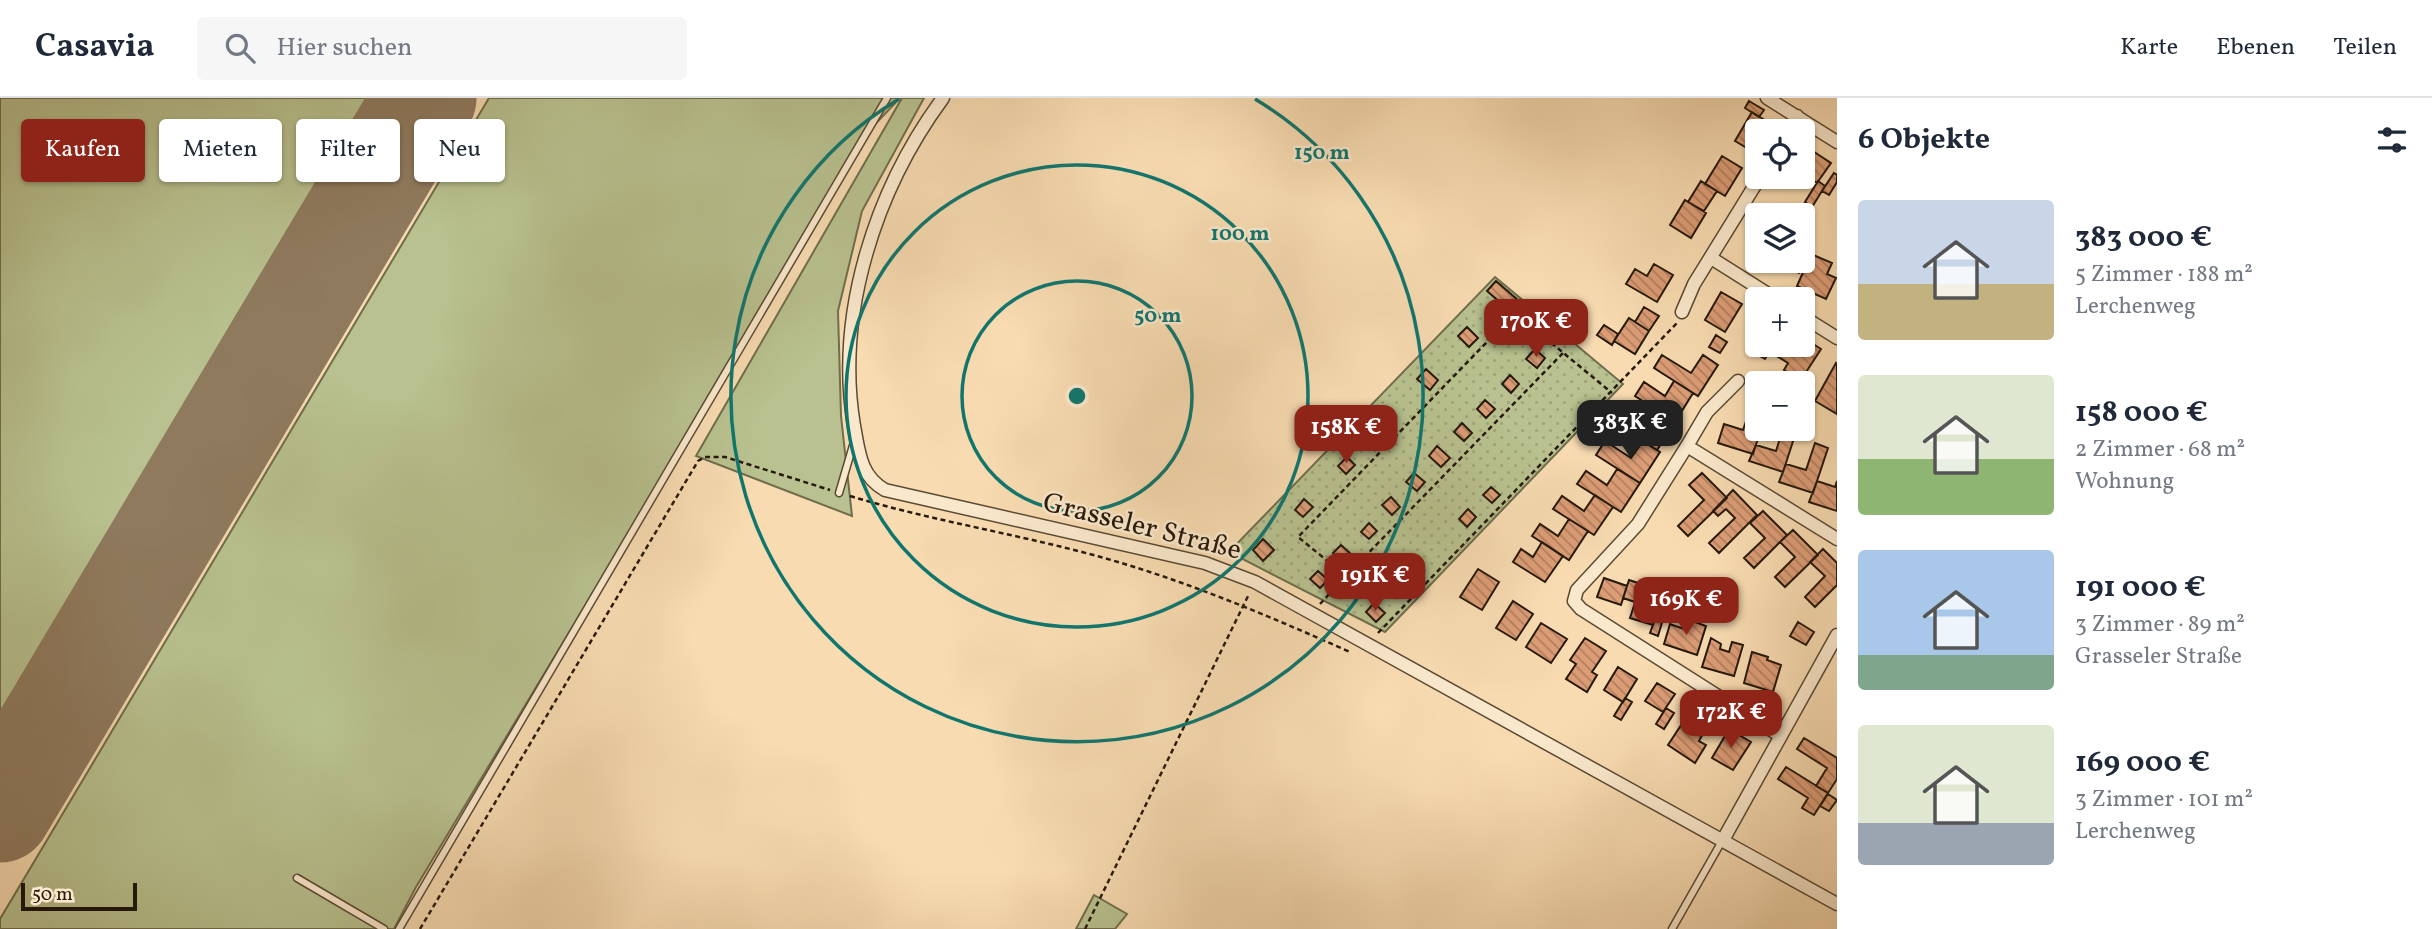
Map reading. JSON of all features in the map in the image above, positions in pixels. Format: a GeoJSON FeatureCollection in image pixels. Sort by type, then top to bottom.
{"type":"FeatureCollection","features":[{"type":"Feature","properties":{"kind":"street"},"geometry":{"type":"LineString","coordinates":[[856,437],[850,358],[863,265],[878,218],[895,180],[943,98]]}},
{"type":"Feature","properties":{"kind":"street"},"geometry":{"type":"LineString","coordinates":[[1768,98],[1837,142]]}},
{"type":"Feature","properties":{"kind":"street"},"geometry":{"type":"LineString","coordinates":[[1682,312],[1694,284],[1753,189]]}},
{"type":"Feature","properties":{"kind":"street"},"geometry":{"type":"LineString","coordinates":[[1712,258],[1757,287]]}},
{"type":"Feature","properties":{"kind":"street"},"geometry":{"type":"LineString","coordinates":[[1815,324],[1837,338]]}},
{"type":"Feature","properties":{"kind":"street"},"geometry":{"type":"LineString","coordinates":[[1738,381],[1707,412],[1638,524],[1577,590],[1574,601],[1581,609],[1779,735]]}},
{"type":"Feature","properties":{"kind":"street","name":"Grasseler Straße"},"geometry":{"type":"LineString","coordinates":[[856,437],[868,478],[885,490],[1205,562],[1255,582],[1837,904]]}},
{"type":"Feature","properties":{"kind":"street"},"geometry":{"type":"LineString","coordinates":[[1687,446],[1837,539]]}},
{"type":"Feature","properties":{"kind":"street"},"geometry":{"type":"LineString","coordinates":[[1723,840],[1837,635]]}},
{"type":"Feature","properties":{"kind":"lane"},"geometry":{"type":"LineString","coordinates":[[399,929],[887,98]]}},
{"type":"Feature","properties":{"kind":"lane"},"geometry":{"type":"LineString","coordinates":[[839,493],[848,456],[856,437]]}},
{"type":"Feature","properties":{"kind":"lane"},"geometry":{"type":"LineString","coordinates":[[1672,929],[1723,840]]}},
{"type":"Feature","properties":{"kind":"lane"},"geometry":{"type":"LineString","coordinates":[[297,878],[384,929]]}},
{"type":"Feature","properties":{"kind":"path"},"geometry":{"type":"LineString","coordinates":[[1369,643],[1676,327],[1682,312]]}},
{"type":"Feature","properties":{"kind":"path"},"geometry":{"type":"LineString","coordinates":[[1346,576],[1298,537],[1515,313],[1612,393]]}},
{"type":"Feature","properties":{"kind":"path"},"geometry":{"type":"LineString","coordinates":[[1313,612],[1563,353]]}},
{"type":"Feature","properties":{"kind":"path"},"geometry":{"type":"LineString","coordinates":[[420,929],[698,461],[705,457],[725,457],[872,503],[1082,552],[1156,574],[1243,606],[1350,652]]}},
{"type":"Feature","properties":{"kind":"path"},"geometry":{"type":"LineString","coordinates":[[1084,929],[1255,582]]}},
{"type":"Feature","properties":{"kind":"green space"},"geometry":{"type":"Polygon","coordinates":[[[0,98],[367,98],[354,119],[296,119],[296,182],[317,182],[0,713],[0,98]]]}},
{"type":"Feature","properties":{"kind":"green space"},"geometry":{"type":"Polygon","coordinates":[[[489,98],[900,98],[861,139],[416,887],[394,929],[0,929],[0,919],[439,182],[505,182],[505,119],[476,119],[489,98]]]}},
{"type":"Feature","properties":{"kind":"green space"},"geometry":{"type":"Polygon","coordinates":[[[902,98],[924,98],[862,211],[838,311],[841,416],[852,516],[696,456],[902,98]]]}},
{"type":"Feature","properties":{"kind":"green space"},"geometry":{"type":"Polygon","coordinates":[[[1495,277],[1623,384],[1385,632],[1229,552],[1495,277]]]}},
{"type":"Feature","properties":{"kind":"green space"},"geometry":{"type":"Polygon","coordinates":[[[1094,895],[1127,914],[1115,929],[1076,929],[1094,895]]]}},
{"type":"Feature","properties":{"kind":"building"},"geometry":{"type":"Polygon","coordinates":[[[1749,101],[1764,110],[1759,117],[1745,108],[1749,101]]]}},
{"type":"Feature","properties":{"kind":"building"},"geometry":{"type":"Polygon","coordinates":[[[1752,112],[1763,119],[1748,119],[1752,112]]]}},
{"type":"Feature","properties":{"kind":"building"},"geometry":{"type":"Polygon","coordinates":[[[1745,124],[1745,147],[1735,141],[1745,124]]]}},
{"type":"Feature","properties":{"kind":"building"},"geometry":{"type":"Polygon","coordinates":[[[1815,153],[1831,163],[1817,183],[1815,182],[1815,153]]]}},
{"type":"Feature","properties":{"kind":"building"},"geometry":{"type":"Polygon","coordinates":[[[1722,156],[1742,168],[1725,196],[1705,184],[1722,156]]]}},
{"type":"Feature","properties":{"kind":"building"},"geometry":{"type":"Polygon","coordinates":[[[1834,173],[1837,175],[1837,182],[1829,195],[1822,191],[1834,173]]]}},
{"type":"Feature","properties":{"kind":"building"},"geometry":{"type":"Polygon","coordinates":[[[1701,181],[1717,191],[1704,211],[1688,202],[1701,181]]]}},
{"type":"Feature","properties":{"kind":"building"},"geometry":{"type":"Polygon","coordinates":[[[1818,181],[1825,186],[1814,203],[1806,203],[1805,202],[1818,181]]]}},
{"type":"Feature","properties":{"kind":"building"},"geometry":{"type":"Polygon","coordinates":[[[1685,200],[1706,213],[1691,238],[1670,225],[1685,200]]]}},
{"type":"Feature","properties":{"kind":"building"},"geometry":{"type":"Polygon","coordinates":[[[1815,256],[1832,263],[1827,274],[1836,278],[1826,299],[1815,294],[1815,287],[1797,286],[1803,273],[1815,273],[1815,256]]]}},
{"type":"Feature","properties":{"kind":"building"},"geometry":{"type":"Polygon","coordinates":[[[1654,264],[1673,275],[1657,302],[1626,284],[1635,269],[1647,276],[1654,264]]]}},
{"type":"Feature","properties":{"kind":"building"},"geometry":{"type":"Polygon","coordinates":[[[1496,281],[1519,301],[1510,311],[1487,291],[1496,281]]]}},
{"type":"Feature","properties":{"kind":"building"},"geometry":{"type":"Polygon","coordinates":[[[1721,292],[1742,304],[1725,332],[1705,320],[1721,292]]]}},
{"type":"Feature","properties":{"kind":"building"},"geometry":{"type":"Polygon","coordinates":[[[1644,307],[1659,316],[1649,331],[1635,322],[1644,307]]]}},
{"type":"Feature","properties":{"kind":"building"},"geometry":{"type":"Polygon","coordinates":[[[1629,318],[1649,331],[1635,354],[1614,341],[1629,318]]]}},
{"type":"Feature","properties":{"kind":"building"},"geometry":{"type":"Polygon","coordinates":[[[1604,325],[1618,334],[1612,345],[1597,335],[1604,325]]]}},
{"type":"Feature","properties":{"kind":"building"},"geometry":{"type":"Polygon","coordinates":[[[1467,327],[1478,338],[1469,347],[1458,336],[1467,327]]]}},
{"type":"Feature","properties":{"kind":"building"},"geometry":{"type":"Polygon","coordinates":[[[1716,335],[1727,342],[1720,353],[1709,347],[1716,335]]]}},
{"type":"Feature","properties":{"kind":"building"},"geometry":{"type":"Polygon","coordinates":[[[1815,345],[1821,349],[1807,371],[1786,371],[1788,363],[1778,357],[1815,357],[1815,345]]]}},
{"type":"Feature","properties":{"kind":"building"},"geometry":{"type":"Polygon","coordinates":[[[1535,349],[1545,358],[1537,368],[1526,359],[1535,349]]]}},
{"type":"Feature","properties":{"kind":"building"},"geometry":{"type":"Polygon","coordinates":[[[1662,355],[1691,373],[1703,355],[1718,365],[1698,396],[1654,368],[1662,355]]]}},
{"type":"Feature","properties":{"kind":"building"},"geometry":{"type":"Polygon","coordinates":[[[1836,363],[1837,414],[1815,401],[1836,363]]]}},
{"type":"Feature","properties":{"kind":"building"},"geometry":{"type":"Polygon","coordinates":[[[1426,369],[1438,380],[1430,390],[1417,379],[1426,369]]]}},
{"type":"Feature","properties":{"kind":"building"},"geometry":{"type":"Polygon","coordinates":[[[1510,375],[1519,384],[1511,393],[1502,384],[1510,375]]]}},
{"type":"Feature","properties":{"kind":"building"},"geometry":{"type":"Polygon","coordinates":[[[1674,381],[1693,393],[1675,422],[1635,396],[1644,382],[1665,396],[1674,381]]]}},
{"type":"Feature","properties":{"kind":"building"},"geometry":{"type":"Polygon","coordinates":[[[1485,400],[1495,409],[1486,418],[1477,409],[1485,400]]]}},
{"type":"Feature","properties":{"kind":"building"},"geometry":{"type":"Polygon","coordinates":[[[1384,412],[1396,423],[1388,432],[1377,420],[1384,412]]]}},
{"type":"Feature","properties":{"kind":"building"},"geometry":{"type":"Polygon","coordinates":[[[1659,412],[1675,422],[1657,450],[1619,426],[1626,414],[1648,429],[1659,412]]]}},
{"type":"Feature","properties":{"kind":"building"},"geometry":{"type":"Polygon","coordinates":[[[1462,423],[1472,433],[1464,441],[1454,432],[1462,423]]]}},
{"type":"Feature","properties":{"kind":"building"},"geometry":{"type":"Polygon","coordinates":[[[1724,424],[1743,430],[1745,424],[1745,441],[1757,441],[1753,454],[1718,443],[1724,424]]]}},
{"type":"Feature","properties":{"kind":"building"},"geometry":{"type":"Polygon","coordinates":[[[1605,441],[1631,458],[1643,441],[1660,452],[1640,483],[1596,455],[1605,441]]]}},
{"type":"Feature","properties":{"kind":"building"},"geometry":{"type":"Polygon","coordinates":[[[1779,441],[1793,441],[1783,472],[1749,461],[1756,445],[1776,451],[1779,441]]]}},
{"type":"Feature","properties":{"kind":"building"},"geometry":{"type":"Polygon","coordinates":[[[1815,443],[1828,448],[1813,493],[1779,482],[1786,464],[1806,470],[1815,443]]]}},
{"type":"Feature","properties":{"kind":"building"},"geometry":{"type":"Polygon","coordinates":[[[1437,446],[1450,458],[1441,467],[1429,456],[1437,446]]]}},
{"type":"Feature","properties":{"kind":"building"},"geometry":{"type":"Polygon","coordinates":[[[1347,457],[1355,465],[1346,474],[1338,466],[1347,457]]]}},
{"type":"Feature","properties":{"kind":"building"},"geometry":{"type":"Polygon","coordinates":[[[1617,469],[1640,483],[1621,512],[1577,484],[1586,471],[1607,485],[1617,469]]]}},
{"type":"Feature","properties":{"kind":"building"},"geometry":{"type":"Polygon","coordinates":[[[1414,473],[1425,482],[1417,491],[1406,482],[1414,473]]]}},
{"type":"Feature","properties":{"kind":"building"},"geometry":{"type":"Polygon","coordinates":[[[1702,473],[1727,498],[1688,536],[1678,526],[1704,500],[1689,485],[1702,473]]]}},
{"type":"Feature","properties":{"kind":"building"},"geometry":{"type":"Polygon","coordinates":[[[1817,481],[1835,487],[1837,481],[1837,511],[1809,502],[1817,481]]]}},
{"type":"Feature","properties":{"kind":"building"},"geometry":{"type":"Polygon","coordinates":[[[1491,487],[1500,495],[1492,503],[1483,495],[1491,487]]]}},
{"type":"Feature","properties":{"kind":"building"},"geometry":{"type":"Polygon","coordinates":[[[1733,490],[1757,515],[1719,553],[1709,543],[1735,518],[1726,509],[1718,516],[1713,511],[1733,490]]]}},
{"type":"Feature","properties":{"kind":"building"},"geometry":{"type":"Polygon","coordinates":[[[1595,495],[1613,507],[1594,535],[1553,509],[1562,496],[1584,511],[1595,495]]]}},
{"type":"Feature","properties":{"kind":"building"},"geometry":{"type":"Polygon","coordinates":[[[1391,497],[1400,507],[1392,515],[1382,505],[1391,497]]]}},
{"type":"Feature","properties":{"kind":"building"},"geometry":{"type":"Polygon","coordinates":[[[1304,499],[1313,507],[1303,517],[1295,510],[1304,499]]]}},
{"type":"Feature","properties":{"kind":"building"},"geometry":{"type":"Polygon","coordinates":[[[1468,509],[1476,517],[1467,527],[1459,519],[1468,509]]]}},
{"type":"Feature","properties":{"kind":"building"},"geometry":{"type":"Polygon","coordinates":[[[1763,511],[1787,535],[1754,568],[1744,558],[1765,538],[1750,523],[1763,511]]]}},
{"type":"Feature","properties":{"kind":"building"},"geometry":{"type":"Polygon","coordinates":[[[1569,519],[1588,531],[1569,560],[1532,536],[1540,524],[1558,536],[1569,519]]]}},
{"type":"Feature","properties":{"kind":"building"},"geometry":{"type":"Polygon","coordinates":[[[1369,523],[1377,531],[1369,539],[1361,532],[1369,523]]]}},
{"type":"Feature","properties":{"kind":"building"},"geometry":{"type":"Polygon","coordinates":[[[1793,530],[1818,555],[1785,587],[1775,577],[1795,557],[1780,542],[1793,530]]]}},
{"type":"Feature","properties":{"kind":"building"},"geometry":{"type":"Polygon","coordinates":[[[1263,539],[1274,550],[1263,561],[1253,550],[1263,539]]]}},
{"type":"Feature","properties":{"kind":"building"},"geometry":{"type":"Polygon","coordinates":[[[1542,542],[1563,556],[1545,582],[1513,562],[1521,549],[1533,557],[1542,542]]]}},
{"type":"Feature","properties":{"kind":"building"},"geometry":{"type":"Polygon","coordinates":[[[1341,545],[1352,555],[1344,563],[1333,553],[1341,545]]]}},
{"type":"Feature","properties":{"kind":"building"},"geometry":{"type":"Polygon","coordinates":[[[1823,549],[1837,563],[1837,585],[1815,607],[1805,597],[1825,576],[1810,562],[1823,549]]]}},
{"type":"Feature","properties":{"kind":"building"},"geometry":{"type":"Polygon","coordinates":[[[1478,569],[1499,582],[1482,610],[1460,597],[1478,569]]]}},
{"type":"Feature","properties":{"kind":"building"},"geometry":{"type":"Polygon","coordinates":[[[1318,571],[1328,580],[1320,588],[1310,579],[1318,571]]]}},
{"type":"Feature","properties":{"kind":"building"},"geometry":{"type":"Polygon","coordinates":[[[1604,578],[1627,586],[1621,605],[1597,597],[1604,578]]]}},
{"type":"Feature","properties":{"kind":"building"},"geometry":{"type":"Polygon","coordinates":[[[1629,580],[1641,584],[1635,602],[1623,598],[1629,580]]]}},
{"type":"Feature","properties":{"kind":"building"},"geometry":{"type":"Polygon","coordinates":[[[1397,581],[1407,589],[1400,598],[1390,589],[1397,581]]]}},
{"type":"Feature","properties":{"kind":"building"},"geometry":{"type":"Polygon","coordinates":[[[1640,587],[1663,595],[1653,625],[1630,618],[1640,587]]]}},
{"type":"Feature","properties":{"kind":"building"},"geometry":{"type":"Polygon","coordinates":[[[1513,601],[1533,614],[1516,640],[1496,628],[1513,601]]]}},
{"type":"Feature","properties":{"kind":"building"},"geometry":{"type":"Polygon","coordinates":[[[1374,603],[1385,613],[1376,622],[1366,612],[1374,603]]]}},
{"type":"Feature","properties":{"kind":"building"},"geometry":{"type":"Polygon","coordinates":[[[1657,614],[1664,616],[1658,636],[1650,633],[1657,614]]]}},
{"type":"Feature","properties":{"kind":"building"},"geometry":{"type":"Polygon","coordinates":[[[1687,619],[1706,626],[1697,655],[1664,644],[1670,624],[1684,629],[1687,619]]]}},
{"type":"Feature","properties":{"kind":"building"},"geometry":{"type":"Polygon","coordinates":[[[1798,622],[1814,632],[1806,645],[1790,636],[1798,622]]]}},
{"type":"Feature","properties":{"kind":"building"},"geometry":{"type":"Polygon","coordinates":[[[1541,623],[1567,639],[1551,663],[1526,647],[1541,623]]]}},
{"type":"Feature","properties":{"kind":"building"},"geometry":{"type":"Polygon","coordinates":[[[1585,638],[1606,651],[1592,672],[1597,675],[1587,692],[1566,679],[1576,664],[1570,660],[1585,638]]]}},
{"type":"Feature","properties":{"kind":"building"},"geometry":{"type":"Polygon","coordinates":[[[1711,638],[1721,644],[1720,649],[1729,652],[1732,642],[1743,645],[1734,676],[1702,667],[1711,638]]]}},
{"type":"Feature","properties":{"kind":"building"},"geometry":{"type":"Polygon","coordinates":[[[1752,652],[1781,665],[1773,692],[1744,683],[1752,652]]]}},
{"type":"Feature","properties":{"kind":"building"},"geometry":{"type":"Polygon","coordinates":[[[1618,667],[1637,679],[1623,702],[1604,690],[1618,667]]]}},
{"type":"Feature","properties":{"kind":"building"},"geometry":{"type":"Polygon","coordinates":[[[1657,683],[1675,694],[1663,712],[1645,701],[1657,683]]]}},
{"type":"Feature","properties":{"kind":"building"},"geometry":{"type":"Polygon","coordinates":[[[1625,698],[1632,702],[1621,720],[1614,716],[1625,698]]]}},
{"type":"Feature","properties":{"kind":"building"},"geometry":{"type":"Polygon","coordinates":[[[1666,708],[1674,713],[1664,729],[1656,724],[1666,708]]]}},
{"type":"Feature","properties":{"kind":"building"},"geometry":{"type":"Polygon","coordinates":[[[1687,716],[1706,728],[1699,741],[1706,745],[1695,763],[1668,745],[1687,716]]]}},
{"type":"Feature","properties":{"kind":"building"},"geometry":{"type":"Polygon","coordinates":[[[1729,729],[1751,742],[1733,770],[1712,758],[1729,729]]]}},
{"type":"Feature","properties":{"kind":"building"},"geometry":{"type":"Polygon","coordinates":[[[1804,738],[1837,758],[1837,779],[1828,793],[1816,786],[1827,768],[1797,749],[1804,738]]]}},
{"type":"Feature","properties":{"kind":"building"},"geometry":{"type":"Polygon","coordinates":[[[1786,767],[1828,793],[1814,815],[1802,808],[1808,798],[1778,779],[1786,767]]]}},
{"type":"Feature","properties":{"kind":"building"},"geometry":{"type":"Polygon","coordinates":[[[1828,794],[1837,800],[1829,811],[1820,806],[1828,794]]]}},
{"type":"Feature","properties":{"kind":"runway"},"geometry":{"type":"LineString","coordinates":[[0,811],[425,98]]}}]}
